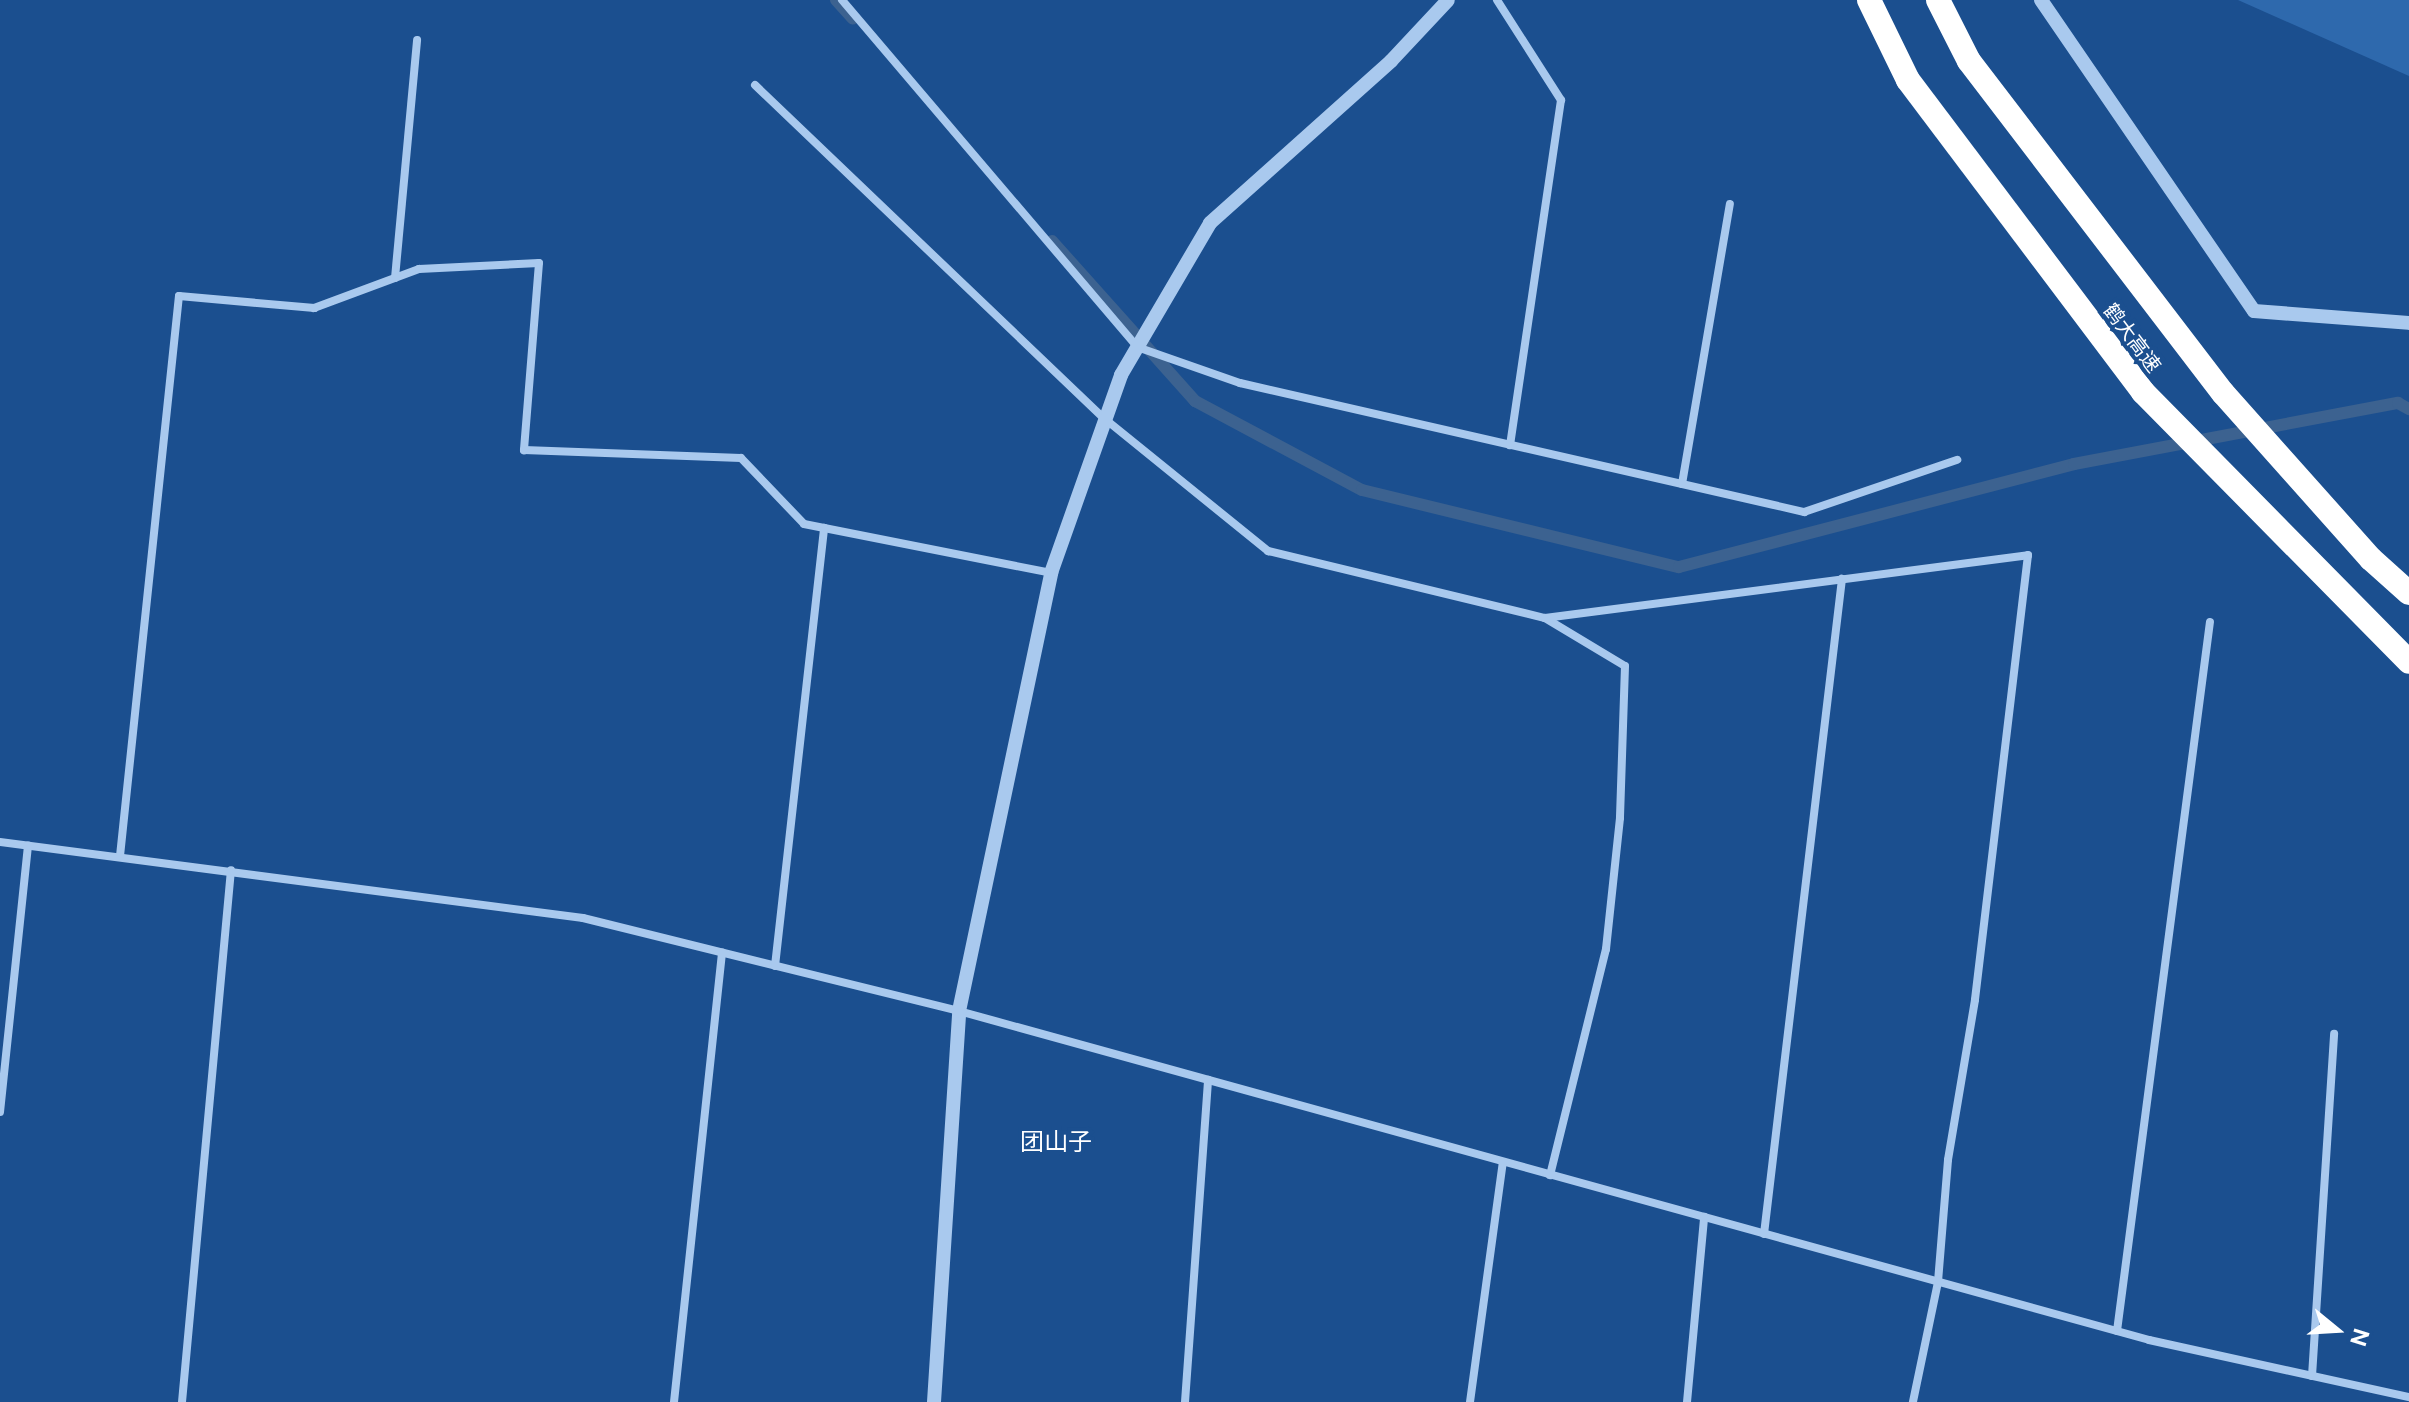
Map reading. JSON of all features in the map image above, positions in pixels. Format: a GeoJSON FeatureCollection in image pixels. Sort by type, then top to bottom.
{"type":"FeatureCollection","features":[{"type":"Feature","properties":{"kind":"highway","name":"鹤大高速"},"geometry":{"type":"LineString","coordinates":[[1869,0],[1908,80],[2143,392],[2409,662]]}},
{"type":"Feature","properties":{"kind":"highway","name":"鹤大高速"},"geometry":{"type":"LineString","coordinates":[[1938,0],[1969,61],[2235,406],[2371,559],[2409,593]]}},
{"type":"Feature","properties":{"kind":"street"},"geometry":{"type":"LineString","coordinates":[[842,0],[1137,347],[1240,383],[1804,512],[1957,460]]}},
{"type":"Feature","properties":{"kind":"street"},"geometry":{"type":"LineString","coordinates":[[934,1402],[959,1011],[1051,573],[1105,419],[1137,347],[1210,223],[1391,61],[1448,0]]}},
{"type":"Feature","properties":{"kind":"street"},"geometry":{"type":"LineString","coordinates":[[1497,0],[1561,100],[1510,445]]}},
{"type":"Feature","properties":{"kind":"street"},"geometry":{"type":"LineString","coordinates":[[2041,0],[2254,311],[2409,323]]}},
{"type":"Feature","properties":{"kind":"street"},"geometry":{"type":"LineString","coordinates":[[395,278],[417,40]]}},
{"type":"Feature","properties":{"kind":"street"},"geometry":{"type":"LineString","coordinates":[[755,85],[1105,419],[1268,551],[1545,618],[1625,666],[1620,818],[1606,949],[1550,1175]]}},
{"type":"Feature","properties":{"kind":"street"},"geometry":{"type":"LineString","coordinates":[[1682,484],[1730,204]]}},
{"type":"Feature","properties":{"kind":"street"},"geometry":{"type":"LineString","coordinates":[[120,856],[179,296],[314,308],[419,269],[539,263],[524,450],[741,458],[804,524],[1051,573]]}},
{"type":"Feature","properties":{"kind":"street"},"geometry":{"type":"LineString","coordinates":[[775,966],[824,528]]}},
{"type":"Feature","properties":{"kind":"street"},"geometry":{"type":"LineString","coordinates":[[1545,618],[2028,555],[1975,1000],[1948,1160],[1938,1282],[1913,1402]]}},
{"type":"Feature","properties":{"kind":"street"},"geometry":{"type":"LineString","coordinates":[[1764,1234],[1842,579]]}},
{"type":"Feature","properties":{"kind":"street"},"geometry":{"type":"LineString","coordinates":[[2117,1331],[2210,622]]}},
{"type":"Feature","properties":{"kind":"street"},"geometry":{"type":"LineString","coordinates":[[0,842],[583,918],[959,1011],[2117,1331],[2409,1397]]}},
{"type":"Feature","properties":{"kind":"street"},"geometry":{"type":"LineString","coordinates":[[0,1112],[28,845]]}},
{"type":"Feature","properties":{"kind":"street"},"geometry":{"type":"LineString","coordinates":[[182,1402],[231,870]]}},
{"type":"Feature","properties":{"kind":"street"},"geometry":{"type":"LineString","coordinates":[[674,1402],[722,953]]}},
{"type":"Feature","properties":{"kind":"street"},"geometry":{"type":"LineString","coordinates":[[2312,1376],[2334,1034]]}},
{"type":"Feature","properties":{"kind":"street"},"geometry":{"type":"LineString","coordinates":[[1185,1402],[1208,1080]]}},
{"type":"Feature","properties":{"kind":"street"},"geometry":{"type":"LineString","coordinates":[[1470,1402],[1503,1162]]}},
{"type":"Feature","properties":{"kind":"street"},"geometry":{"type":"LineString","coordinates":[[1687,1402],[1704,1217]]}},
{"type":"Feature","properties":{"kind":"shaded area"},"geometry":{"type":"Polygon","coordinates":[[[2238,0],[2409,0],[2409,76],[2238,0]]]}},
{"type":"Feature","properties":{"kind":"waterway"},"geometry":{"type":"LineString","coordinates":[[836,0],[853,19]]}},
{"type":"Feature","properties":{"kind":"waterway"},"geometry":{"type":"LineString","coordinates":[[1052,241],[1195,401],[1362,490],[1679,567],[2074,464],[2398,403],[2409,409]]}},
{"type":"Feature","properties":{"kind":"district","name":"团山子"},"geometry":{"type":"Point","coordinates":[1056,1142]}}]}
